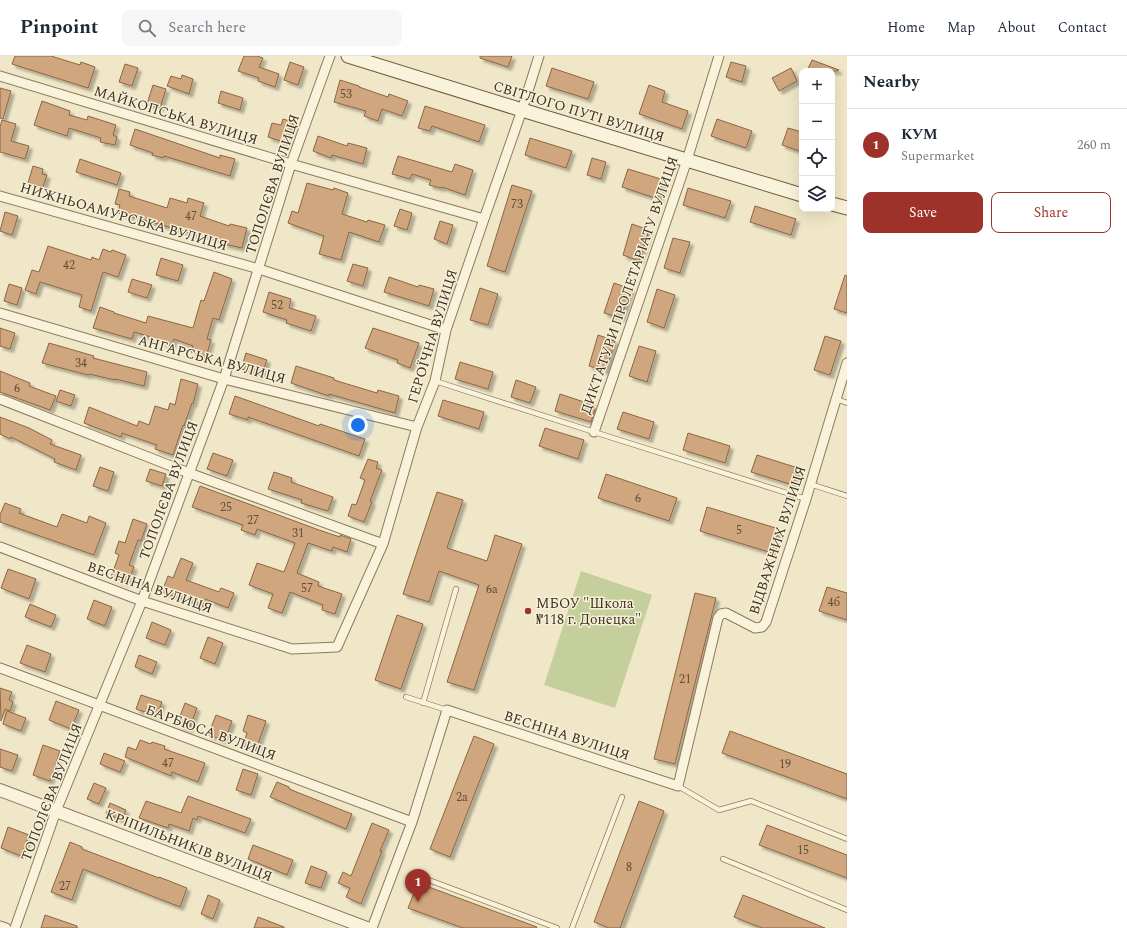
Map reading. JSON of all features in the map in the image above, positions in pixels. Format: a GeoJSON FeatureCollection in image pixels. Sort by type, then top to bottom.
{"type":"FeatureCollection","features":[{"type":"Feature","properties":{"kind":"main road","name":"СВІТЛОГО ПУТІ ВУЛИЦЯ"},"geometry":{"type":"LineString","coordinates":[[348,56],[799,193]]}},
{"type":"Feature","properties":{"kind":"main road"},"geometry":{"type":"LineString","coordinates":[[835,205],[847,208]]}},
{"type":"Feature","properties":{"kind":"street","name":"ТОПОЛЄВА ВУЛИЦЯ"},"geometry":{"type":"LineString","coordinates":[[15,928],[56,812],[142,601],[224,379],[291,164],[330,56]]}},
{"type":"Feature","properties":{"kind":"street","name":"ГЕРОЇЧНА ВУЛИЦЯ"},"geometry":{"type":"LineString","coordinates":[[292,649],[337,647],[383,544],[417,427],[435,381],[446,330],[540,56]]}},
{"type":"Feature","properties":{"kind":"street","name":"ДИКТАТУРИ ПРОЛЕТАРІАТУ ВУЛИЦЯ"},"geometry":{"type":"LineString","coordinates":[[594,432],[687,160],[719,56]]}},
{"type":"Feature","properties":{"kind":"street","name":"МАЙКОПСЬКА ВУЛИЦЯ"},"geometry":{"type":"LineString","coordinates":[[0,76],[291,164],[484,219]]}},
{"type":"Feature","properties":{"kind":"street","name":"НИЖНЬОАМУРСЬКА ВУЛИЦЯ"},"geometry":{"type":"LineString","coordinates":[[0,196],[259,269],[446,330]]}},
{"type":"Feature","properties":{"kind":"street","name":"АНГАРСЬКА ВУЛИЦЯ"},"geometry":{"type":"LineString","coordinates":[[0,313],[224,379],[417,427]]}},
{"type":"Feature","properties":{"kind":"street","name":"ВІДВАЖНИХ ВУЛИЦЯ"},"geometry":{"type":"LineString","coordinates":[[678,786],[718,618],[721,614],[726,613],[755,628],[762,627],[766,622],[806,499],[847,363]]}},
{"type":"Feature","properties":{"kind":"street"},"geometry":{"type":"LineString","coordinates":[[0,399],[189,473],[383,544]]}},
{"type":"Feature","properties":{"kind":"street","name":"ВЕСНІНА ВУЛИЦЯ"},"geometry":{"type":"LineString","coordinates":[[0,547],[142,601],[292,649]]}},
{"type":"Feature","properties":{"kind":"street","name":"БАРБЮСА ВУЛИЦЯ"},"geometry":{"type":"LineString","coordinates":[[0,668],[412,822]]}},
{"type":"Feature","properties":{"kind":"street"},"geometry":{"type":"LineString","coordinates":[[372,928],[412,822],[447,710]]}},
{"type":"Feature","properties":{"kind":"street","name":"ВЕСНІНА ВУЛИЦЯ"},"geometry":{"type":"LineString","coordinates":[[447,710],[678,786]]}},
{"type":"Feature","properties":{"kind":"street","name":"КРІПИЛЬНИКІВ ВУЛИЦЯ"},"geometry":{"type":"LineString","coordinates":[[0,790],[367,928]]}},
{"type":"Feature","properties":{"kind":"street"},"geometry":{"type":"LineString","coordinates":[[0,926],[6,928]]}},
{"type":"Feature","properties":{"kind":"lane"},"geometry":{"type":"LineString","coordinates":[[435,381],[806,499]]}},
{"type":"Feature","properties":{"kind":"lane"},"geometry":{"type":"LineString","coordinates":[[836,400],[847,403]]}},
{"type":"Feature","properties":{"kind":"lane"},"geometry":{"type":"LineString","coordinates":[[810,484],[847,496]]}},
{"type":"Feature","properties":{"kind":"lane"},"geometry":{"type":"LineString","coordinates":[[422,703],[456,589]]}},
{"type":"Feature","properties":{"kind":"lane"},"geometry":{"type":"LineString","coordinates":[[406,697],[447,710]]}},
{"type":"Feature","properties":{"kind":"lane"},"geometry":{"type":"LineString","coordinates":[[678,786],[719,810],[751,801],[847,839]]}},
{"type":"Feature","properties":{"kind":"lane"},"geometry":{"type":"LineString","coordinates":[[572,928],[622,796]]}},
{"type":"Feature","properties":{"kind":"lane"},"geometry":{"type":"LineString","coordinates":[[723,859],[847,910]]}},
{"type":"Feature","properties":{"kind":"lane"},"geometry":{"type":"LineString","coordinates":[[418,876],[557,928]]}},
{"type":"Feature","properties":{"kind":"green space"},"geometry":{"type":"Polygon","coordinates":[[[581,571],[652,595],[615,708],[544,685],[581,571]]]}},
{"type":"Feature","properties":{"kind":"building"},"geometry":{"type":"Polygon","coordinates":[[[15,56],[51,56],[80,65],[81,62],[95,67],[88,88],[12,64],[15,56]]]}},
{"type":"Feature","properties":{"kind":"building"},"geometry":{"type":"Polygon","coordinates":[[[244,56],[257,56],[263,58],[259,67],[279,74],[275,87],[258,81],[259,78],[238,71],[244,56]]]}},
{"type":"Feature","properties":{"kind":"building"},"geometry":{"type":"Polygon","coordinates":[[[480,56],[512,56],[508,67],[480,58],[480,56]]]}},
{"type":"Feature","properties":{"kind":"building"},"geometry":{"type":"Polygon","coordinates":[[[812,60],[834,68],[808,68],[812,60]]]}},
{"type":"Feature","properties":{"kind":"building"},"geometry":{"type":"Polygon","coordinates":[[[290,62],[304,67],[298,85],[284,80],[290,62]]]}},
{"type":"Feature","properties":{"kind":"building"},"geometry":{"type":"Polygon","coordinates":[[[731,62],[746,66],[742,82],[726,77],[731,62]]]}},
{"type":"Feature","properties":{"kind":"building"},"geometry":{"type":"Polygon","coordinates":[[[125,64],[138,68],[132,86],[119,82],[125,64]]]}},
{"type":"Feature","properties":{"kind":"building"},"geometry":{"type":"Polygon","coordinates":[[[552,68],[594,82],[588,99],[546,86],[552,68]]]}},
{"type":"Feature","properties":{"kind":"building"},"geometry":{"type":"Polygon","coordinates":[[[791,68],[797,81],[779,91],[772,78],[791,68]]]}},
{"type":"Feature","properties":{"kind":"building"},"geometry":{"type":"Polygon","coordinates":[[[182,75],[193,79],[189,94],[167,86],[171,76],[181,79],[182,75]]]}},
{"type":"Feature","properties":{"kind":"building"},"geometry":{"type":"Polygon","coordinates":[[[340,80],[388,97],[389,94],[408,101],[402,116],[382,109],[378,121],[364,116],[366,111],[334,102],[340,80]]]}},
{"type":"Feature","properties":{"kind":"building"},"geometry":{"type":"Polygon","coordinates":[[[153,85],[166,89],[160,108],[147,104],[153,85]]]}},
{"type":"Feature","properties":{"kind":"building"},"geometry":{"type":"Polygon","coordinates":[[[649,85],[665,91],[662,102],[688,111],[682,129],[639,114],[649,85]]]}},
{"type":"Feature","properties":{"kind":"building"},"geometry":{"type":"Polygon","coordinates":[[[0,88],[11,91],[3,119],[0,118],[0,88]]]}},
{"type":"Feature","properties":{"kind":"building"},"geometry":{"type":"Polygon","coordinates":[[[221,91],[243,98],[240,110],[218,103],[221,91]]]}},
{"type":"Feature","properties":{"kind":"building"},"geometry":{"type":"Polygon","coordinates":[[[42,101],[70,111],[69,115],[87,120],[88,116],[116,125],[113,135],[117,137],[115,145],[100,142],[101,138],[69,128],[67,136],[34,125],[42,101]]]}},
{"type":"Feature","properties":{"kind":"building"},"geometry":{"type":"Polygon","coordinates":[[[425,106],[485,125],[479,142],[432,126],[430,131],[418,128],[425,106]]]}},
{"type":"Feature","properties":{"kind":"building"},"geometry":{"type":"Polygon","coordinates":[[[283,119],[293,122],[287,143],[268,137],[272,123],[281,125],[283,119]]]}},
{"type":"Feature","properties":{"kind":"building"},"geometry":{"type":"Polygon","coordinates":[[[717,119],[752,131],[746,148],[711,136],[717,119]]]}},
{"type":"Feature","properties":{"kind":"building"},"geometry":{"type":"Polygon","coordinates":[[[2,120],[16,124],[11,141],[29,146],[25,159],[0,152],[0,127],[2,120]]]}},
{"type":"Feature","properties":{"kind":"building"},"geometry":{"type":"Polygon","coordinates":[[[788,128],[799,131],[799,151],[782,145],[788,128]]]}},
{"type":"Feature","properties":{"kind":"building"},"geometry":{"type":"Polygon","coordinates":[[[135,129],[220,158],[220,155],[235,159],[230,176],[164,156],[163,158],[152,155],[153,153],[130,145],[135,129]]]}},
{"type":"Feature","properties":{"kind":"building"},"geometry":{"type":"Polygon","coordinates":[[[318,136],[347,146],[348,143],[367,148],[363,164],[332,155],[331,158],[313,151],[318,136]]]}},
{"type":"Feature","properties":{"kind":"building"},"geometry":{"type":"Polygon","coordinates":[[[530,138],[572,151],[566,168],[525,155],[530,138]]]}},
{"type":"Feature","properties":{"kind":"building"},"geometry":{"type":"Polygon","coordinates":[[[398,156],[452,172],[455,164],[473,170],[465,195],[442,187],[429,185],[431,180],[412,174],[410,179],[392,174],[398,156]]]}},
{"type":"Feature","properties":{"kind":"building"},"geometry":{"type":"Polygon","coordinates":[[[592,158],[606,162],[601,179],[587,175],[592,158]]]}},
{"type":"Feature","properties":{"kind":"building"},"geometry":{"type":"Polygon","coordinates":[[[80,159],[121,173],[117,185],[76,172],[80,159]]]}},
{"type":"Feature","properties":{"kind":"building"},"geometry":{"type":"Polygon","coordinates":[[[33,166],[43,169],[42,174],[47,175],[43,187],[28,183],[33,166]]]}},
{"type":"Feature","properties":{"kind":"building"},"geometry":{"type":"Polygon","coordinates":[[[628,169],[664,180],[658,199],[622,187],[628,169]]]}},
{"type":"Feature","properties":{"kind":"building"},"geometry":{"type":"Polygon","coordinates":[[[307,183],[333,190],[334,188],[348,193],[342,214],[367,222],[368,220],[385,225],[379,242],[349,232],[341,260],[319,254],[324,236],[288,223],[292,211],[298,213],[307,183]]]}},
{"type":"Feature","properties":{"kind":"building"},"geometry":{"type":"Polygon","coordinates":[[[512,185],[532,191],[505,272],[487,266],[512,185]]]}},
{"type":"Feature","properties":{"kind":"building"},"geometry":{"type":"Polygon","coordinates":[[[688,188],[731,201],[725,218],[683,205],[688,188]]]}},
{"type":"Feature","properties":{"kind":"building"},"geometry":{"type":"Polygon","coordinates":[[[119,189],[130,192],[129,196],[167,208],[170,198],[187,203],[188,198],[204,203],[200,216],[229,226],[230,224],[247,228],[242,248],[224,244],[225,241],[195,232],[194,234],[118,213],[120,205],[115,204],[119,189]]]}},
{"type":"Feature","properties":{"kind":"building"},"geometry":{"type":"Polygon","coordinates":[[[755,206],[796,219],[791,235],[750,222],[755,206]]]}},
{"type":"Feature","properties":{"kind":"building"},"geometry":{"type":"Polygon","coordinates":[[[400,209],[412,213],[407,230],[394,226],[400,209]]]}},
{"type":"Feature","properties":{"kind":"building"},"geometry":{"type":"Polygon","coordinates":[[[5,212],[18,216],[12,235],[0,231],[5,212]]]}},
{"type":"Feature","properties":{"kind":"building"},"geometry":{"type":"Polygon","coordinates":[[[440,221],[453,225],[447,244],[434,239],[440,221]]]}},
{"type":"Feature","properties":{"kind":"building"},"geometry":{"type":"Polygon","coordinates":[[[632,224],[649,230],[639,261],[623,255],[632,224]]]}},
{"type":"Feature","properties":{"kind":"building"},"geometry":{"type":"Polygon","coordinates":[[[673,238],[690,242],[680,273],[664,268],[673,238]]]}},
{"type":"Feature","properties":{"kind":"building"},"geometry":{"type":"Polygon","coordinates":[[[48,246],[91,260],[92,257],[99,260],[103,249],[111,252],[112,250],[126,255],[118,277],[103,272],[91,311],[79,307],[82,295],[40,282],[36,294],[25,290],[32,270],[39,272],[48,246]]]}},
{"type":"Feature","properties":{"kind":"building"},"geometry":{"type":"Polygon","coordinates":[[[161,258],[183,265],[178,281],[156,275],[161,258]]]}},
{"type":"Feature","properties":{"kind":"building"},"geometry":{"type":"Polygon","coordinates":[[[353,264],[368,268],[363,286],[347,281],[353,264]]]}},
{"type":"Feature","properties":{"kind":"building"},"geometry":{"type":"Polygon","coordinates":[[[214,272],[232,279],[219,320],[213,318],[207,339],[211,340],[206,357],[191,352],[193,346],[174,339],[171,346],[161,342],[161,340],[134,332],[132,339],[93,328],[100,307],[146,323],[148,316],[193,328],[201,300],[204,301],[214,272]]]}},
{"type":"Feature","properties":{"kind":"building"},"geometry":{"type":"Polygon","coordinates":[[[845,275],[847,276],[847,313],[834,309],[845,275]]]}},
{"type":"Feature","properties":{"kind":"building"},"geometry":{"type":"Polygon","coordinates":[[[389,277],[418,287],[419,285],[434,289],[429,306],[384,292],[389,277]]]}},
{"type":"Feature","properties":{"kind":"building"},"geometry":{"type":"Polygon","coordinates":[[[132,279],[152,285],[147,298],[128,292],[132,279]]]}},
{"type":"Feature","properties":{"kind":"building"},"geometry":{"type":"Polygon","coordinates":[[[614,283],[631,289],[621,318],[604,313],[614,283]]]}},
{"type":"Feature","properties":{"kind":"building"},"geometry":{"type":"Polygon","coordinates":[[[9,284],[22,288],[17,305],[4,301],[9,284]]]}},
{"type":"Feature","properties":{"kind":"building"},"geometry":{"type":"Polygon","coordinates":[[[480,288],[498,294],[488,325],[470,320],[480,288]]]}},
{"type":"Feature","properties":{"kind":"building"},"geometry":{"type":"Polygon","coordinates":[[[657,289],[675,295],[664,328],[647,322],[657,289]]]}},
{"type":"Feature","properties":{"kind":"building"},"geometry":{"type":"Polygon","coordinates":[[[269,292],[291,299],[289,308],[316,316],[311,331],[286,323],[287,320],[263,312],[269,292]]]}},
{"type":"Feature","properties":{"kind":"building"},"geometry":{"type":"Polygon","coordinates":[[[0,328],[15,333],[10,349],[0,346],[0,328]]]}},
{"type":"Feature","properties":{"kind":"building"},"geometry":{"type":"Polygon","coordinates":[[[373,328],[419,343],[410,368],[397,363],[398,360],[365,348],[373,328]]]}},
{"type":"Feature","properties":{"kind":"building"},"geometry":{"type":"Polygon","coordinates":[[[598,335],[615,341],[606,371],[589,366],[598,335]]]}},
{"type":"Feature","properties":{"kind":"building"},"geometry":{"type":"Polygon","coordinates":[[[825,336],[841,341],[830,375],[814,370],[825,336]]]}},
{"type":"Feature","properties":{"kind":"building"},"geometry":{"type":"Polygon","coordinates":[[[49,343],[94,356],[93,358],[147,372],[144,386],[115,379],[88,375],[42,363],[49,343]]]}},
{"type":"Feature","properties":{"kind":"building"},"geometry":{"type":"Polygon","coordinates":[[[639,346],[656,351],[647,382],[629,376],[639,346]]]}},
{"type":"Feature","properties":{"kind":"building"},"geometry":{"type":"Polygon","coordinates":[[[246,353],[267,360],[261,376],[241,369],[246,353]]]}},
{"type":"Feature","properties":{"kind":"building"},"geometry":{"type":"Polygon","coordinates":[[[460,362],[493,372],[488,389],[455,379],[460,362]]]}},
{"type":"Feature","properties":{"kind":"building"},"geometry":{"type":"Polygon","coordinates":[[[296,366],[334,378],[334,380],[377,393],[378,390],[399,396],[395,413],[329,394],[329,396],[291,383],[296,366]]]}},
{"type":"Feature","properties":{"kind":"building"},"geometry":{"type":"Polygon","coordinates":[[[0,371],[30,383],[29,386],[56,396],[50,410],[0,392],[0,371]]]}},
{"type":"Feature","properties":{"kind":"building"},"geometry":{"type":"Polygon","coordinates":[[[181,379],[198,384],[193,404],[192,403],[184,426],[183,425],[173,455],[155,449],[157,445],[122,433],[121,437],[84,423],[89,407],[137,426],[139,421],[149,425],[155,406],[168,410],[170,403],[175,405],[181,379]]]}},
{"type":"Feature","properties":{"kind":"building"},"geometry":{"type":"Polygon","coordinates":[[[516,380],[536,387],[530,403],[511,397],[516,380]]]}},
{"type":"Feature","properties":{"kind":"building"},"geometry":{"type":"Polygon","coordinates":[[[60,390],[75,395],[71,406],[56,401],[60,390]]]}},
{"type":"Feature","properties":{"kind":"building"},"geometry":{"type":"Polygon","coordinates":[[[560,394],[596,406],[591,422],[555,411],[560,394]]]}},
{"type":"Feature","properties":{"kind":"building"},"geometry":{"type":"Polygon","coordinates":[[[235,396],[319,426],[320,424],[365,439],[359,456],[248,417],[248,420],[229,414],[235,396]]]}},
{"type":"Feature","properties":{"kind":"building"},"geometry":{"type":"Polygon","coordinates":[[[443,400],[484,412],[479,429],[438,416],[443,400]]]}},
{"type":"Feature","properties":{"kind":"building"},"geometry":{"type":"Polygon","coordinates":[[[623,412],[654,422],[649,439],[617,429],[623,412]]]}},
{"type":"Feature","properties":{"kind":"building"},"geometry":{"type":"Polygon","coordinates":[[[0,417],[29,428],[52,440],[50,444],[81,455],[76,470],[54,462],[55,459],[11,437],[10,439],[0,434],[0,417]]]}},
{"type":"Feature","properties":{"kind":"building"},"geometry":{"type":"Polygon","coordinates":[[[545,428],[584,440],[578,459],[539,446],[545,428]]]}},
{"type":"Feature","properties":{"kind":"building"},"geometry":{"type":"Polygon","coordinates":[[[688,433],[730,446],[725,463],[683,450],[688,433]]]}},
{"type":"Feature","properties":{"kind":"building"},"geometry":{"type":"Polygon","coordinates":[[[213,453],[233,460],[227,476],[207,469],[213,453]]]}},
{"type":"Feature","properties":{"kind":"building"},"geometry":{"type":"Polygon","coordinates":[[[757,455],[798,468],[793,485],[751,472],[757,455]]]}},
{"type":"Feature","properties":{"kind":"building"},"geometry":{"type":"Polygon","coordinates":[[[368,459],[378,462],[376,468],[382,470],[364,522],[348,516],[352,504],[356,505],[365,480],[360,478],[368,459]]]}},
{"type":"Feature","properties":{"kind":"building"},"geometry":{"type":"Polygon","coordinates":[[[100,467],[114,472],[108,491],[93,486],[100,467]]]}},
{"type":"Feature","properties":{"kind":"building"},"geometry":{"type":"Polygon","coordinates":[[[150,469],[166,474],[162,486],[146,481],[150,469]]]}},
{"type":"Feature","properties":{"kind":"building"},"geometry":{"type":"Polygon","coordinates":[[[274,472],[292,478],[291,482],[333,497],[328,511],[301,503],[302,500],[268,489],[274,472]]]}},
{"type":"Feature","properties":{"kind":"building"},"geometry":{"type":"Polygon","coordinates":[[[606,474],[677,498],[669,521],[598,498],[606,474]]]}},
{"type":"Feature","properties":{"kind":"building"},"geometry":{"type":"Polygon","coordinates":[[[200,486],[319,530],[351,539],[347,552],[333,547],[332,551],[308,543],[297,573],[319,582],[318,586],[342,594],[335,614],[322,610],[323,605],[290,592],[282,613],[268,608],[273,594],[249,585],[257,563],[284,572],[295,543],[257,529],[255,535],[241,530],[243,525],[192,507],[200,486]]]}},
{"type":"Feature","properties":{"kind":"building"},"geometry":{"type":"Polygon","coordinates":[[[437,492],[463,500],[447,548],[487,561],[495,535],[522,544],[474,690],[447,682],[479,585],[439,571],[429,602],[403,594],[437,492]]]}},
{"type":"Feature","properties":{"kind":"building"},"geometry":{"type":"Polygon","coordinates":[[[5,503],[21,509],[19,513],[57,527],[62,514],[87,523],[89,516],[106,523],[94,555],[0,522],[0,515],[5,503]]]}},
{"type":"Feature","properties":{"kind":"building"},"geometry":{"type":"Polygon","coordinates":[[[707,507],[779,529],[772,553],[700,531],[707,507]]]}},
{"type":"Feature","properties":{"kind":"building"},"geometry":{"type":"Polygon","coordinates":[[[133,519],[147,524],[141,541],[138,540],[129,565],[134,567],[128,583],[111,577],[119,555],[115,553],[119,541],[125,543],[133,519]]]}},
{"type":"Feature","properties":{"kind":"building"},"geometry":{"type":"Polygon","coordinates":[[[181,558],[193,563],[186,580],[219,592],[221,588],[234,593],[228,608],[205,599],[203,606],[162,592],[168,576],[173,578],[181,558]]]}},
{"type":"Feature","properties":{"kind":"building"},"geometry":{"type":"Polygon","coordinates":[[[8,569],[36,579],[29,599],[1,588],[8,569]]]}},
{"type":"Feature","properties":{"kind":"building"},"geometry":{"type":"Polygon","coordinates":[[[827,587],[847,593],[847,620],[819,611],[827,587]]]}},
{"type":"Feature","properties":{"kind":"building"},"geometry":{"type":"Polygon","coordinates":[[[695,593],[716,598],[675,764],[654,759],[695,593]]]}},
{"type":"Feature","properties":{"kind":"building"},"geometry":{"type":"Polygon","coordinates":[[[94,600],[112,607],[105,626],[87,619],[94,600]]]}},
{"type":"Feature","properties":{"kind":"building"},"geometry":{"type":"Polygon","coordinates":[[[30,604],[56,615],[51,627],[25,617],[30,604]]]}},
{"type":"Feature","properties":{"kind":"building"},"geometry":{"type":"Polygon","coordinates":[[[397,615],[423,624],[401,689],[375,680],[397,615]]]}},
{"type":"Feature","properties":{"kind":"building"},"geometry":{"type":"Polygon","coordinates":[[[152,622],[171,630],[165,645],[146,638],[152,622]]]}},
{"type":"Feature","properties":{"kind":"building"},"geometry":{"type":"Polygon","coordinates":[[[208,637],[223,643],[215,664],[200,658],[208,637]]]}},
{"type":"Feature","properties":{"kind":"building"},"geometry":{"type":"Polygon","coordinates":[[[27,645],[51,654],[45,672],[20,663],[27,645]]]}},
{"type":"Feature","properties":{"kind":"building"},"geometry":{"type":"Polygon","coordinates":[[[139,655],[157,662],[152,674],[135,667],[139,655]]]}},
{"type":"Feature","properties":{"kind":"building"},"geometry":{"type":"Polygon","coordinates":[[[0,688],[12,692],[9,700],[13,702],[10,711],[5,709],[1,721],[0,688]]]}},
{"type":"Feature","properties":{"kind":"building"},"geometry":{"type":"Polygon","coordinates":[[[141,695],[162,702],[157,716],[136,709],[141,695]]]}},
{"type":"Feature","properties":{"kind":"building"},"geometry":{"type":"Polygon","coordinates":[[[56,701],[79,710],[71,729],[49,720],[56,701]]]}},
{"type":"Feature","properties":{"kind":"building"},"geometry":{"type":"Polygon","coordinates":[[[185,703],[197,708],[189,729],[177,724],[185,703]]]}},
{"type":"Feature","properties":{"kind":"building"},"geometry":{"type":"Polygon","coordinates":[[[7,711],[26,718],[21,731],[3,724],[7,711]]]}},
{"type":"Feature","properties":{"kind":"building"},"geometry":{"type":"Polygon","coordinates":[[[216,715],[232,721],[225,741],[208,735],[216,715]]]}},
{"type":"Feature","properties":{"kind":"building"},"geometry":{"type":"Polygon","coordinates":[[[248,715],[266,721],[256,750],[243,746],[247,733],[243,731],[248,715]]]}},
{"type":"Feature","properties":{"kind":"building"},"geometry":{"type":"Polygon","coordinates":[[[730,731],[847,774],[847,799],[722,753],[730,731]]]}},
{"type":"Feature","properties":{"kind":"building"},"geometry":{"type":"Polygon","coordinates":[[[474,736],[494,744],[450,857],[430,849],[474,736]]]}},
{"type":"Feature","properties":{"kind":"building"},"geometry":{"type":"Polygon","coordinates":[[[140,740],[151,744],[152,742],[165,746],[164,749],[205,763],[198,782],[172,772],[171,776],[125,757],[128,747],[136,750],[140,740]]]}},
{"type":"Feature","properties":{"kind":"building"},"geometry":{"type":"Polygon","coordinates":[[[43,745],[60,751],[50,781],[33,775],[43,745]]]}},
{"type":"Feature","properties":{"kind":"building"},"geometry":{"type":"Polygon","coordinates":[[[0,749],[18,755],[12,771],[0,767],[0,749]]]}},
{"type":"Feature","properties":{"kind":"building"},"geometry":{"type":"Polygon","coordinates":[[[104,753],[125,761],[120,772],[100,764],[104,753]]]}},
{"type":"Feature","properties":{"kind":"building"},"geometry":{"type":"Polygon","coordinates":[[[243,769],[258,774],[251,795],[236,790],[243,769]]]}},
{"type":"Feature","properties":{"kind":"building"},"geometry":{"type":"Polygon","coordinates":[[[277,782],[289,787],[289,789],[352,814],[346,829],[270,797],[277,782]]]}},
{"type":"Feature","properties":{"kind":"building"},"geometry":{"type":"Polygon","coordinates":[[[94,783],[106,788],[99,804],[87,799],[94,783]]]}},
{"type":"Feature","properties":{"kind":"building"},"geometry":{"type":"Polygon","coordinates":[[[188,796],[251,819],[245,833],[198,816],[197,820],[193,818],[189,831],[169,824],[168,828],[139,818],[146,801],[181,813],[188,796]]]}},
{"type":"Feature","properties":{"kind":"building"},"geometry":{"type":"Polygon","coordinates":[[[639,801],[664,811],[620,928],[609,928],[594,922],[639,801]]]}},
{"type":"Feature","properties":{"kind":"building"},"geometry":{"type":"Polygon","coordinates":[[[110,803],[126,810],[122,820],[106,814],[110,803]]]}},
{"type":"Feature","properties":{"kind":"building"},"geometry":{"type":"Polygon","coordinates":[[[372,823],[389,830],[361,904],[346,897],[350,888],[338,883],[343,872],[351,876],[372,823]]]}},
{"type":"Feature","properties":{"kind":"building"},"geometry":{"type":"Polygon","coordinates":[[[767,825],[847,855],[847,878],[759,845],[767,825]]]}},
{"type":"Feature","properties":{"kind":"building"},"geometry":{"type":"Polygon","coordinates":[[[8,827],[29,835],[21,856],[1,848],[8,827]]]}},
{"type":"Feature","properties":{"kind":"building"},"geometry":{"type":"Polygon","coordinates":[[[70,842],[82,847],[82,849],[187,888],[180,907],[83,869],[72,900],[51,892],[70,842]]]}},
{"type":"Feature","properties":{"kind":"building"},"geometry":{"type":"Polygon","coordinates":[[[253,845],[293,860],[287,875],[248,859],[253,845]]]}},
{"type":"Feature","properties":{"kind":"building"},"geometry":{"type":"Polygon","coordinates":[[[311,866],[327,872],[321,888],[305,883],[311,866]]]}},
{"type":"Feature","properties":{"kind":"building"},"geometry":{"type":"Polygon","coordinates":[[[418,883],[537,927],[463,928],[408,908],[418,883]]]}},
{"type":"Feature","properties":{"kind":"building"},"geometry":{"type":"Polygon","coordinates":[[[208,895],[220,900],[213,919],[201,914],[208,895]]]}},
{"type":"Feature","properties":{"kind":"building"},"geometry":{"type":"Polygon","coordinates":[[[743,895],[825,928],[762,928],[734,917],[743,895]]]}},
{"type":"Feature","properties":{"kind":"building"},"geometry":{"type":"Polygon","coordinates":[[[45,915],[77,926],[77,928],[41,928],[45,915]]]}},
{"type":"Feature","properties":{"kind":"building"},"geometry":{"type":"Polygon","coordinates":[[[258,917],[284,927],[284,928],[254,928],[258,917]]]}},
{"type":"Feature","properties":{"kind":"place","name":"МБОУ \"Школа №118 г. Донецка\""},"geometry":{"type":"Point","coordinates":[528,611]}},
{"type":"Feature","properties":{"kind":"place","name":"КУМ"},"geometry":{"type":"Point","coordinates":[418,902]}}]}
